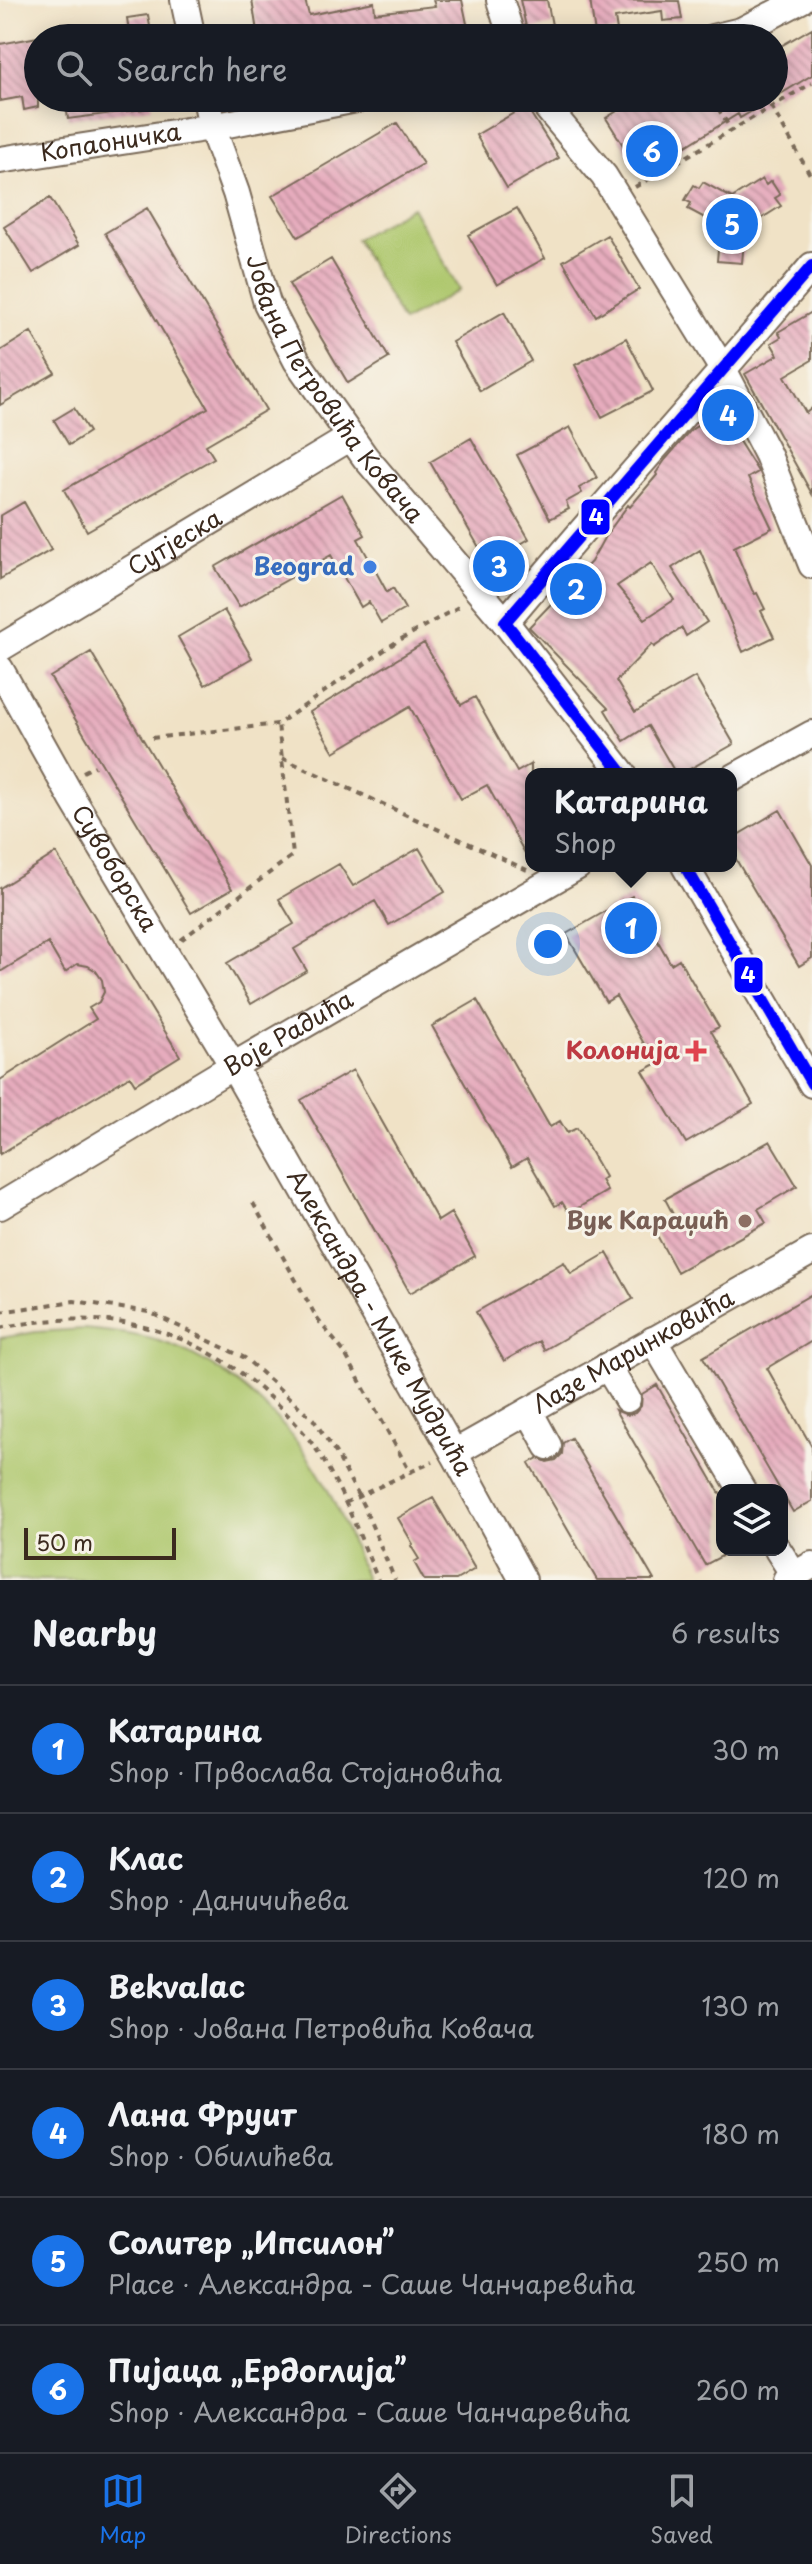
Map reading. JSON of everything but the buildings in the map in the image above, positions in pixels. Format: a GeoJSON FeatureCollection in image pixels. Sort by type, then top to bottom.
{"type":"FeatureCollection","features":[{"type":"Feature","properties":{"kind":"street"},"geometry":{"type":"LineString","coordinates":[[184,0],[189,24]]}},
{"type":"Feature","properties":{"kind":"street"},"geometry":{"type":"LineString","coordinates":[[500,0],[508,24]]}},
{"type":"Feature","properties":{"kind":"street"},"geometry":{"type":"LineString","coordinates":[[755,24],[801,0]]}},
{"type":"Feature","properties":{"kind":"street","name":"Јована Петровића Ковача"},"geometry":{"type":"LineString","coordinates":[[209,112],[267,303],[297,361],[351,437],[505,622],[618,768]]}},
{"type":"Feature","properties":{"kind":"street","name":"Копаоничка"},"geometry":{"type":"LineString","coordinates":[[0,160],[290,112]]}},
{"type":"Feature","properties":{"kind":"street"},"geometry":{"type":"LineString","coordinates":[[551,112],[604,176],[724,371],[806,527],[812,565]]}},
{"type":"Feature","properties":{"kind":"street"},"geometry":{"type":"LineString","coordinates":[[505,622],[812,266]]}},
{"type":"Feature","properties":{"kind":"street","name":"Сутјеска"},"geometry":{"type":"LineString","coordinates":[[0,648],[351,437]]}},
{"type":"Feature","properties":{"kind":"street","name":"Сувоборска"},"geometry":{"type":"LineString","coordinates":[[0,669],[163,953],[233,1066]]}},
{"type":"Feature","properties":{"kind":"street"},"geometry":{"type":"LineString","coordinates":[[737,776],[812,734]]}},
{"type":"Feature","properties":{"kind":"street","name":"Воје Радића"},"geometry":{"type":"LineString","coordinates":[[0,1206],[233,1066],[568,872]]}},
{"type":"Feature","properties":{"kind":"street"},"geometry":{"type":"LineString","coordinates":[[688,872],[812,1084]]}},
{"type":"Feature","properties":{"kind":"street","name":"Александра - Мике Мудрића"},"geometry":{"type":"LineString","coordinates":[[233,1066],[523,1580]]}},
{"type":"Feature","properties":{"kind":"street","name":"Лазе Маринковића"},"geometry":{"type":"LineString","coordinates":[[454,1453],[812,1251]]}},
{"type":"Feature","properties":{"kind":"street"},"geometry":{"type":"LineString","coordinates":[[653,1340],[738,1484]]}},
{"type":"Feature","properties":{"kind":"street"},"geometry":{"type":"LineString","coordinates":[[607,1366],[627,1399]]}},
{"type":"Feature","properties":{"kind":"street"},"geometry":{"type":"LineString","coordinates":[[529,1411],[548,1446]]}},
{"type":"Feature","properties":{"kind":"street"},"geometry":{"type":"LineString","coordinates":[[783,1556],[797,1573]]}},
{"type":"Feature","properties":{"kind":"path"},"geometry":{"type":"LineString","coordinates":[[788,96],[812,83]]}},
{"type":"Feature","properties":{"kind":"path"},"geometry":{"type":"LineString","coordinates":[[720,112],[731,130]]}},
{"type":"Feature","properties":{"kind":"path"},"geometry":{"type":"LineString","coordinates":[[617,197],[761,112]]}},
{"type":"Feature","properties":{"kind":"path"},"geometry":{"type":"LineString","coordinates":[[774,112],[812,178]]}},
{"type":"Feature","properties":{"kind":"path"},"geometry":{"type":"LineString","coordinates":[[152,738],[278,724],[396,642],[481,594]]}},
{"type":"Feature","properties":{"kind":"path"},"geometry":{"type":"LineString","coordinates":[[163,953],[293,855],[278,724]]}},
{"type":"Feature","properties":{"kind":"path"},"geometry":{"type":"LineString","coordinates":[[282,758],[525,869]]}},
{"type":"Feature","properties":{"kind":"path"},"geometry":{"type":"LineString","coordinates":[[532,872],[552,881]]}},
{"type":"Feature","properties":{"kind":"path"},"geometry":{"type":"LineString","coordinates":[[253,1203],[318,1320],[344,1352],[410,1472]]}},
{"type":"Feature","properties":{"kind":"path"},"geometry":{"type":"LineString","coordinates":[[0,1312],[74,1301],[149,1312],[245,1358],[313,1419],[336,1453],[395,1580]]}},
{"type":"Feature","properties":{"kind":"path"},"geometry":{"type":"LineString","coordinates":[[0,1328],[31,1322],[111,1320],[153,1327],[193,1342],[227,1363],[281,1408],[322,1459],[378,1580]]}},
{"type":"Feature","properties":{"kind":"path"},"geometry":{"type":"LineString","coordinates":[[345,1503],[454,1453]]}},
{"type":"Feature","properties":{"kind":"green space"},"geometry":{"type":"Polygon","coordinates":[[[412,207],[459,290],[403,322],[356,239],[412,207]]]}},
{"type":"Feature","properties":{"kind":"green space"},"geometry":{"type":"Polygon","coordinates":[[[84,1329],[137,1336],[168,1344],[214,1367],[256,1399],[293,1437],[322,1479],[366,1580],[0,1580],[0,1338],[84,1329]]]}},
{"type":"Feature","properties":{"kind":"transit line","name":"4"},"geometry":{"type":"LineString","coordinates":[[618,768],[505,622],[812,266]]}},
{"type":"Feature","properties":{"kind":"transit line","name":"4"},"geometry":{"type":"LineString","coordinates":[[688,872],[812,1084]]}},
{"type":"Feature","properties":{"kind":"place","name":"Пијаца „Ердоглија”"},"geometry":{"type":"Point","coordinates":[652,151]}},
{"type":"Feature","properties":{"kind":"place","name":"Солитер „Ипсилон”"},"geometry":{"type":"Point","coordinates":[732,224]}},
{"type":"Feature","properties":{"kind":"place","name":"Лана Фруит"},"geometry":{"type":"Point","coordinates":[728,415]}},
{"type":"Feature","properties":{"kind":"place","name":"Bekvalac"},"geometry":{"type":"Point","coordinates":[499,566]}},
{"type":"Feature","properties":{"kind":"place","name":"Beograd"},"geometry":{"type":"Point","coordinates":[370,567]}},
{"type":"Feature","properties":{"kind":"place","name":"Клас"},"geometry":{"type":"Point","coordinates":[576,589]}},
{"type":"Feature","properties":{"kind":"place","name":"Катарина"},"geometry":{"type":"Point","coordinates":[631,928]}},
{"type":"Feature","properties":{"kind":"place","name":"Колонија"},"geometry":{"type":"Point","coordinates":[696,1051]}},
{"type":"Feature","properties":{"kind":"place","name":"Вук Караџић"},"geometry":{"type":"Point","coordinates":[745,1221]}}]}
